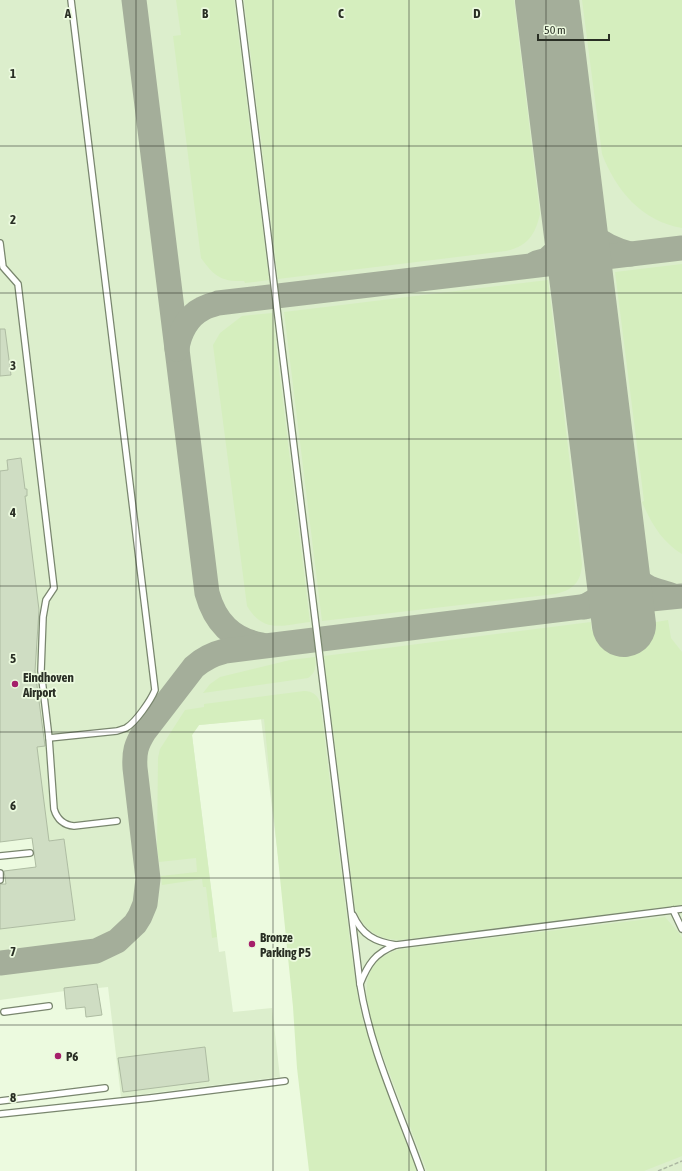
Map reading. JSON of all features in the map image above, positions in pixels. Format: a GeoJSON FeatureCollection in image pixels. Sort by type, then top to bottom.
{"type":"FeatureCollection","features":[{"type":"Feature","properties":{"kind":"lane"},"geometry":{"type":"LineString","coordinates":[[50,738],[117,731],[127,727],[134,721],[152,697],[155,690],[71,0]]}},
{"type":"Feature","properties":{"kind":"lane"},"geometry":{"type":"LineString","coordinates":[[239,0],[350,909],[363,1004],[373,1045],[421,1171]]}},
{"type":"Feature","properties":{"kind":"lane"},"geometry":{"type":"LineString","coordinates":[[0,243],[3,267],[18,284],[54,588],[46,600],[43,617],[41,671],[50,738],[54,809],[56,816],[64,823],[74,826],[117,821]]}},
{"type":"Feature","properties":{"kind":"lane"},"geometry":{"type":"LineString","coordinates":[[0,856],[30,852]]}},
{"type":"Feature","properties":{"kind":"lane"},"geometry":{"type":"LineString","coordinates":[[0,873],[0,880]]}},
{"type":"Feature","properties":{"kind":"lane"},"geometry":{"type":"LineString","coordinates":[[350,909],[357,924],[368,936],[382,943],[396,945],[682,908]]}},
{"type":"Feature","properties":{"kind":"lane"},"geometry":{"type":"LineString","coordinates":[[674,910],[682,929]]}},
{"type":"Feature","properties":{"kind":"lane"},"geometry":{"type":"LineString","coordinates":[[360,984],[365,971],[374,958],[384,950],[396,945]]}},
{"type":"Feature","properties":{"kind":"lane"},"geometry":{"type":"LineString","coordinates":[[4,1012],[49,1006]]}},
{"type":"Feature","properties":{"kind":"lane"},"geometry":{"type":"LineString","coordinates":[[0,1114],[150,1098],[285,1081]]}},
{"type":"Feature","properties":{"kind":"lane"},"geometry":{"type":"LineString","coordinates":[[0,1101],[105,1088]]}},
{"type":"Feature","properties":{"kind":"path"},"geometry":{"type":"LineString","coordinates":[[658,1171],[682,1161]]}},
{"type":"Feature","properties":{"kind":"shaded area","name":"Eindhoven Airport"},"geometry":{"type":"Polygon","coordinates":[[[0,0],[682,0],[682,1171],[317,1171],[261,719],[199,725],[192,735],[219,952],[225,951],[233,1012],[272,1008],[280,1077],[121,1097],[108,987],[98,988],[97,984],[65,989],[65,991],[0,1000],[0,929],[75,920],[64,839],[32,843],[32,838],[0,841],[0,0]]]}},
{"type":"Feature","properties":{"kind":"shaded area"},"geometry":{"type":"Polygon","coordinates":[[[176,0],[234,0],[269,280],[245,283],[244,281],[224,279],[214,273],[201,258],[173,36],[181,35],[176,0]]]}},
{"type":"Feature","properties":{"kind":"shaded area"},"geometry":{"type":"Polygon","coordinates":[[[244,0],[514,0],[540,214],[533,234],[525,243],[514,249],[506,251],[278,279],[244,0]]]}},
{"type":"Feature","properties":{"kind":"shaded area"},"geometry":{"type":"Polygon","coordinates":[[[582,0],[682,0],[682,228],[654,219],[632,202],[615,180],[602,154],[582,0]]]}},
{"type":"Feature","properties":{"kind":"shaded area"},"geometry":{"type":"Polygon","coordinates":[[[682,264],[682,554],[663,538],[649,517],[642,502],[644,501],[615,272],[682,264]]]}},
{"type":"Feature","properties":{"kind":"shaded area"},"geometry":{"type":"Polygon","coordinates":[[[548,280],[582,564],[578,580],[567,590],[555,594],[322,621],[284,312],[548,280]]]}},
{"type":"Feature","properties":{"kind":"shaded area"},"geometry":{"type":"Polygon","coordinates":[[[272,313],[310,622],[282,626],[274,626],[260,621],[253,615],[247,606],[213,345],[220,333],[242,316],[272,313]]]}},
{"type":"Feature","properties":{"kind":"shaded area"},"geometry":{"type":"Polygon","coordinates":[[[668,620],[671,638],[682,652],[682,905],[400,940],[385,938],[372,932],[362,922],[355,908],[324,656],[591,622],[591,630],[593,630],[595,634],[656,626],[656,622],[668,620]]]}},
{"type":"Feature","properties":{"kind":"shaded area"},"geometry":{"type":"Polygon","coordinates":[[[315,657],[315,669],[313,674],[308,678],[203,693],[210,684],[220,677],[290,660],[315,657]]]}},
{"type":"Feature","properties":{"kind":"shaded area"},"geometry":{"type":"Polygon","coordinates":[[[304,691],[314,694],[318,697],[320,702],[353,966],[363,1022],[419,1171],[309,1171],[297,1068],[293,1007],[264,719],[199,725],[192,735],[217,937],[212,938],[206,887],[203,887],[202,879],[162,885],[161,876],[197,872],[196,858],[159,862],[157,847],[158,758],[160,749],[185,710],[204,707],[204,704],[304,691]]]}},
{"type":"Feature","properties":{"kind":"shaded area"},"geometry":{"type":"Polygon","coordinates":[[[665,917],[682,938],[682,1156],[644,1171],[427,1171],[373,1030],[367,992],[371,970],[378,961],[388,954],[402,949],[665,917]]]}},
{"type":"Feature","properties":{"kind":"building"},"geometry":{"type":"Polygon","coordinates":[[[0,329],[5,329],[11,375],[0,376],[0,329]]]}},
{"type":"Feature","properties":{"kind":"building"},"geometry":{"type":"Polygon","coordinates":[[[21,458],[25,489],[27,489],[27,496],[25,496],[39,610],[35,671],[45,746],[37,747],[49,841],[64,839],[75,920],[0,929],[0,884],[6,884],[4,871],[36,867],[32,838],[0,842],[0,471],[8,470],[7,460],[21,458]]]}},
{"type":"Feature","properties":{"kind":"building"},"geometry":{"type":"Polygon","coordinates":[[[97,984],[102,1015],[86,1017],[85,1007],[66,1009],[64,988],[97,984]]]}},
{"type":"Feature","properties":{"kind":"building"},"geometry":{"type":"Polygon","coordinates":[[[205,1047],[209,1081],[123,1092],[118,1058],[205,1047]]]}},
{"type":"Feature","properties":{"kind":"taxiway"},"geometry":{"type":"LineString","coordinates":[[134,0],[207,593],[215,613],[226,628],[242,639],[251,643],[262,645]]}},
{"type":"Feature","properties":{"kind":"taxiway"},"geometry":{"type":"LineString","coordinates":[[536,263],[547,260],[560,248],[571,232],[572,200]]}},
{"type":"Feature","properties":{"kind":"taxiway"},"geometry":{"type":"LineString","coordinates":[[572,201],[588,229],[594,236],[608,246],[630,254]]}},
{"type":"Feature","properties":{"kind":"taxiway"},"geometry":{"type":"LineString","coordinates":[[177,349],[182,331],[192,316],[204,308],[218,303],[682,248]]}},
{"type":"Feature","properties":{"kind":"taxiway"},"geometry":{"type":"LineString","coordinates":[[584,607],[602,595],[612,582],[615,566],[615,545],[625,564],[637,580],[649,588],[673,596]]}},
{"type":"Feature","properties":{"kind":"taxiway"},"geometry":{"type":"LineString","coordinates":[[0,963],[96,951],[117,941],[135,924],[145,904],[148,879],[135,768],[136,749],[144,732],[194,667],[201,661],[225,651],[621,602],[682,596]]}},
{"type":"Feature","properties":{"kind":"runway"},"geometry":{"type":"LineString","coordinates":[[547,0],[624,625]]}},
{"type":"Feature","properties":{"kind":"place","name":"Eindhoven Airport"},"geometry":{"type":"Point","coordinates":[15,684]}},
{"type":"Feature","properties":{"kind":"place","name":"Bronze Parking P5"},"geometry":{"type":"Point","coordinates":[252,944]}},
{"type":"Feature","properties":{"kind":"place","name":"P6"},"geometry":{"type":"Point","coordinates":[58,1056]}}]}
